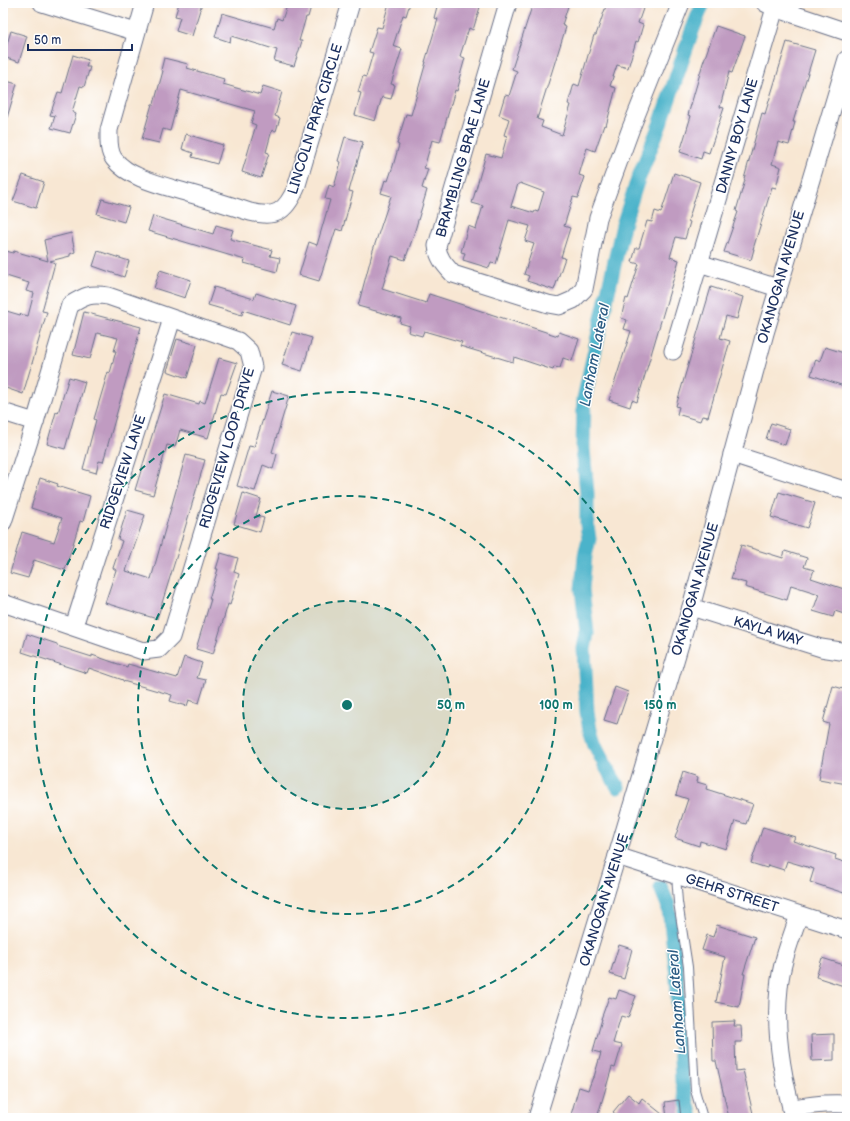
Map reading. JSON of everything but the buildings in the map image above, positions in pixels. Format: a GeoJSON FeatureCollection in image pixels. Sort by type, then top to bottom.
{"type":"FeatureCollection","features":[{"type":"Feature","properties":{"kind":"street"},"geometry":{"type":"LineString","coordinates":[[42,3],[136,32]]}},
{"type":"Feature","properties":{"kind":"street","name":"LINCOLN PARK CIRCLE"},"geometry":{"type":"LineString","coordinates":[[145,3],[109,130],[110,149],[113,158],[128,172],[156,183],[263,215],[273,214],[281,210],[287,205],[296,188],[351,3]]}},
{"type":"Feature","properties":{"kind":"street","name":"BRAMBLING BRAE LANE"},"geometry":{"type":"LineString","coordinates":[[508,3],[437,246],[438,254],[453,274],[548,304],[559,306],[573,300],[584,289],[598,218],[631,128],[681,3]]}},
{"type":"Feature","properties":{"kind":"street"},"geometry":{"type":"LineString","coordinates":[[770,6],[847,32]]}},
{"type":"Feature","properties":{"kind":"street","name":"DANNY BOY LANE"},"geometry":{"type":"LineString","coordinates":[[673,351],[699,263],[770,6]]}},
{"type":"Feature","properties":{"kind":"street","name":"OKANOGAN AVENUE"},"geometry":{"type":"LineString","coordinates":[[537,1118],[691,607],[778,288],[847,59]]}},
{"type":"Feature","properties":{"kind":"street"},"geometry":{"type":"LineString","coordinates":[[699,263],[778,288]]}},
{"type":"Feature","properties":{"kind":"street","name":"RIDGEVIEW LOOP DRIVE"},"geometry":{"type":"LineString","coordinates":[[3,522],[70,305],[95,294],[108,296],[238,341],[249,351],[253,367],[171,637],[159,649],[143,651],[74,626],[3,603]]}},
{"type":"Feature","properties":{"kind":"street","name":"RIDGEVIEW LANE"},"geometry":{"type":"LineString","coordinates":[[74,626],[172,319]]}},
{"type":"Feature","properties":{"kind":"street"},"geometry":{"type":"LineString","coordinates":[[3,412],[35,422]]}},
{"type":"Feature","properties":{"kind":"street"},"geometry":{"type":"LineString","coordinates":[[732,454],[847,491]]}},
{"type":"Feature","properties":{"kind":"street","name":"KAYLA WAY"},"geometry":{"type":"LineString","coordinates":[[691,607],[821,648],[847,652]]}},
{"type":"Feature","properties":{"kind":"street","name":"GEHR STREET"},"geometry":{"type":"LineString","coordinates":[[617,856],[847,930]]}},
{"type":"Feature","properties":{"kind":"street"},"geometry":{"type":"LineString","coordinates":[[799,915],[784,962],[779,995],[779,1050],[793,1113],[811,1104],[847,1104]]}},
{"type":"Feature","properties":{"kind":"lane"},"geometry":{"type":"LineString","coordinates":[[676,875],[678,902],[688,967],[695,1090],[703,1118]]}},
{"type":"Feature","properties":{"kind":"waterway","name":"Lanham Lateral"},"geometry":{"type":"LineString","coordinates":[[618,787],[595,745],[590,730],[587,712],[584,649],[587,633],[582,589],[585,556],[589,539],[583,449],[584,399],[623,225],[637,182],[661,122],[703,3]]}},
{"type":"Feature","properties":{"kind":"waterway","name":"Lanham Lateral"},"geometry":{"type":"LineString","coordinates":[[661,888],[668,905],[671,923],[677,977],[682,1081],[691,1118]]}}]}
